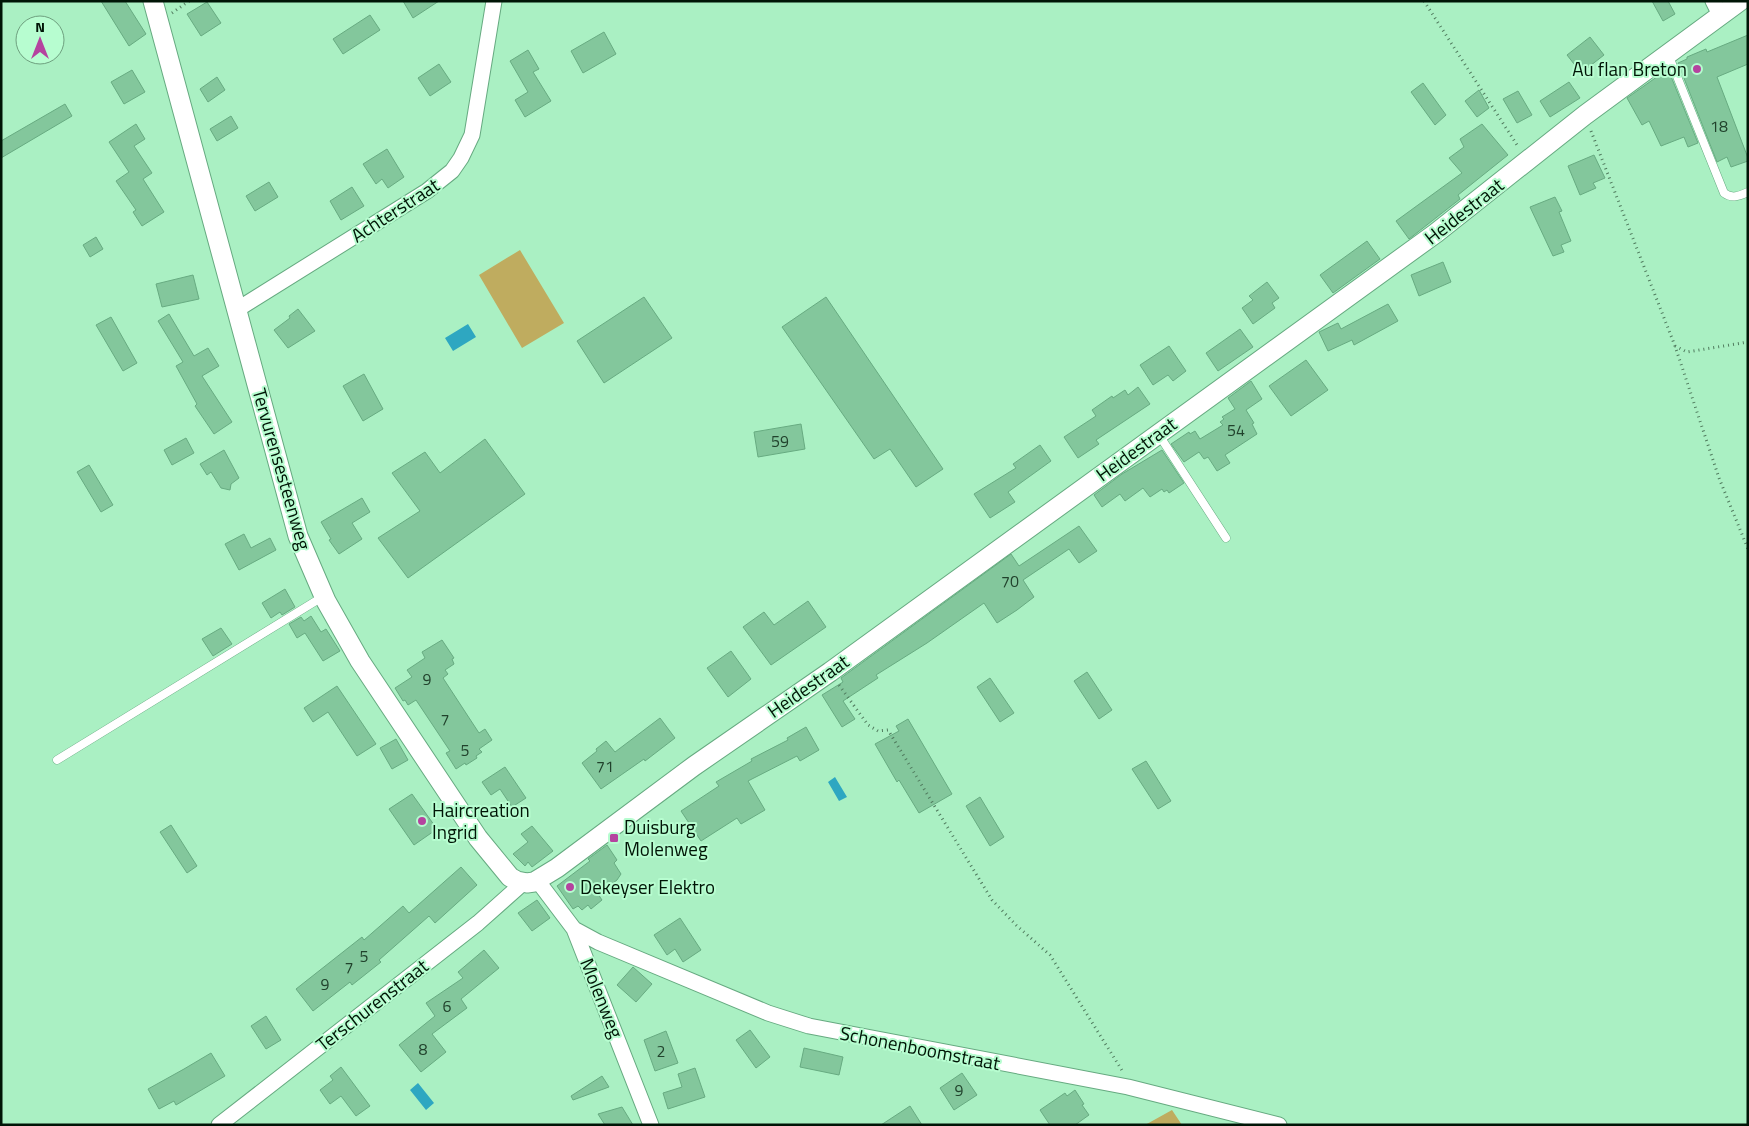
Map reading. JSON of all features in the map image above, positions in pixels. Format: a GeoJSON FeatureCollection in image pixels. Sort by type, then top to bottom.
{"type":"FeatureCollection","features":[{"type":"Feature","properties":{"kind":"street","name":"Tervurensesteenweg"},"geometry":{"type":"LineString","coordinates":[[153,1],[298,536],[324,596],[360,661],[478,838],[510,877],[530,881]]}},
{"type":"Feature","properties":{"kind":"street","name":"Achterstraat"},"geometry":{"type":"LineString","coordinates":[[238,310],[428,191],[452,171],[461,158],[472,135],[494,1]]}},
{"type":"Feature","properties":{"kind":"street","name":"Heidestraat"},"geometry":{"type":"LineString","coordinates":[[530,881],[830,672],[1436,233],[1585,115],[1668,54],[1716,8],[1740,1]]}},
{"type":"Feature","properties":{"kind":"street","name":"Molenweg"},"geometry":{"type":"LineString","coordinates":[[530,881],[574,929],[652,1125]]}},
{"type":"Feature","properties":{"kind":"street","name":"Terschurenstraat"},"geometry":{"type":"LineString","coordinates":[[219,1125],[530,881]]}},
{"type":"Feature","properties":{"kind":"street","name":"Schonenboomstraat"},"geometry":{"type":"LineString","coordinates":[[574,929],[598,942],[768,1013],[809,1026],[1128,1087],[1279,1125]]}},
{"type":"Feature","properties":{"kind":"lane"},"geometry":{"type":"LineString","coordinates":[[1668,54],[1724,193],[1729,197],[1737,197],[1748,192]]}},
{"type":"Feature","properties":{"kind":"lane"},"geometry":{"type":"LineString","coordinates":[[1158,433],[1226,538]]}},
{"type":"Feature","properties":{"kind":"lane"},"geometry":{"type":"LineString","coordinates":[[57,760],[324,596]]}},
{"type":"Feature","properties":{"kind":"path"},"geometry":{"type":"LineString","coordinates":[[1424,1],[1528,162]]}},
{"type":"Feature","properties":{"kind":"path"},"geometry":{"type":"LineString","coordinates":[[1585,115],[1675,346],[1719,478],[1748,549]]}},
{"type":"Feature","properties":{"kind":"path"},"geometry":{"type":"LineString","coordinates":[[1675,346],[1687,352],[1748,342]]}},
{"type":"Feature","properties":{"kind":"path"},"geometry":{"type":"LineString","coordinates":[[830,672],[868,726],[878,731],[888,730],[992,900],[1016,925],[1050,955],[1122,1070],[1128,1087]]}},
{"type":"Feature","properties":{"kind":"shaded area"},"geometry":{"type":"Polygon","coordinates":[[[520,250],[564,323],[522,348],[479,275],[520,250]]]}},
{"type":"Feature","properties":{"kind":"shaded area"},"geometry":{"type":"Polygon","coordinates":[[[1172,1110],[1182,1125],[1145,1125],[1172,1110]]]}},
{"type":"Feature","properties":{"kind":"water"},"geometry":{"type":"Polygon","coordinates":[[[468,324],[476,337],[453,351],[445,338],[468,324]]]}},
{"type":"Feature","properties":{"kind":"water"},"geometry":{"type":"Polygon","coordinates":[[[835,777],[847,797],[839,801],[828,782],[835,777]]]}},
{"type":"Feature","properties":{"kind":"water"},"geometry":{"type":"Polygon","coordinates":[[[418,1083],[434,1103],[426,1110],[410,1090],[418,1083]]]}},
{"type":"Feature","properties":{"kind":"building"},"geometry":{"type":"Polygon","coordinates":[[[101,1],[125,1],[146,34],[129,46],[101,1]]]}},
{"type":"Feature","properties":{"kind":"building"},"geometry":{"type":"Polygon","coordinates":[[[403,1],[439,1],[413,18],[403,1]]]}},
{"type":"Feature","properties":{"kind":"building"},"geometry":{"type":"Polygon","coordinates":[[[1652,1],[1668,1],[1675,14],[1663,21],[1652,1]]]}},
{"type":"Feature","properties":{"kind":"building"},"geometry":{"type":"Polygon","coordinates":[[[207,2],[221,23],[201,36],[187,14],[207,2]]]}},
{"type":"Feature","properties":{"kind":"building"},"geometry":{"type":"Polygon","coordinates":[[[370,15],[380,30],[343,54],[333,39],[370,15]]]}},
{"type":"Feature","properties":{"kind":"building"},"geometry":{"type":"Polygon","coordinates":[[[604,32],[616,54],[583,73],[571,51],[604,32]]]}},
{"type":"Feature","properties":{"kind":"building"},"geometry":{"type":"Polygon","coordinates":[[[1748,35],[1748,64],[1717,77],[1748,158],[1748,161],[1731,167],[1727,157],[1717,162],[1678,63],[1706,49],[1707,52],[1748,35]]]}},
{"type":"Feature","properties":{"kind":"building"},"geometry":{"type":"Polygon","coordinates":[[[1590,37],[1604,55],[1581,73],[1567,55],[1590,37]]]}},
{"type":"Feature","properties":{"kind":"building"},"geometry":{"type":"Polygon","coordinates":[[[528,50],[539,69],[533,72],[551,101],[525,117],[515,100],[528,92],[510,61],[528,50]]]}},
{"type":"Feature","properties":{"kind":"building"},"geometry":{"type":"Polygon","coordinates":[[[439,64],[451,82],[430,96],[418,78],[439,64]]]}},
{"type":"Feature","properties":{"kind":"building"},"geometry":{"type":"Polygon","coordinates":[[[1668,69],[1698,143],[1688,147],[1684,137],[1661,146],[1649,121],[1642,125],[1627,98],[1668,69]]]}},
{"type":"Feature","properties":{"kind":"building"},"geometry":{"type":"Polygon","coordinates":[[[132,70],[145,92],[124,104],[111,82],[132,70]]]}},
{"type":"Feature","properties":{"kind":"building"},"geometry":{"type":"Polygon","coordinates":[[[217,77],[225,90],[208,102],[200,89],[217,77]]]}},
{"type":"Feature","properties":{"kind":"building"},"geometry":{"type":"Polygon","coordinates":[[[1569,82],[1580,98],[1550,117],[1540,101],[1569,82]]]}},
{"type":"Feature","properties":{"kind":"building"},"geometry":{"type":"Polygon","coordinates":[[[1423,83],[1446,115],[1435,125],[1411,92],[1423,83]]]}},
{"type":"Feature","properties":{"kind":"building"},"geometry":{"type":"Polygon","coordinates":[[[1479,90],[1489,108],[1477,117],[1465,101],[1479,90]]]}},
{"type":"Feature","properties":{"kind":"building"},"geometry":{"type":"Polygon","coordinates":[[[1518,91],[1532,115],[1517,123],[1503,99],[1518,91]]]}},
{"type":"Feature","properties":{"kind":"building"},"geometry":{"type":"Polygon","coordinates":[[[65,104],[72,116],[1,158],[1,141],[65,104]]]}},
{"type":"Feature","properties":{"kind":"building"},"geometry":{"type":"Polygon","coordinates":[[[231,116],[238,128],[217,141],[210,129],[231,116]]]}},
{"type":"Feature","properties":{"kind":"building"},"geometry":{"type":"Polygon","coordinates":[[[136,124],[145,139],[134,146],[152,173],[143,179],[164,212],[142,226],[133,212],[136,210],[116,181],[129,172],[109,142],[136,124]]]}},
{"type":"Feature","properties":{"kind":"building"},"geometry":{"type":"Polygon","coordinates":[[[1482,124],[1508,155],[1458,195],[1460,199],[1409,239],[1396,221],[1462,173],[1449,158],[1464,147],[1460,139],[1482,124]]]}},
{"type":"Feature","properties":{"kind":"building"},"geometry":{"type":"Polygon","coordinates":[[[387,149],[404,177],[388,188],[382,179],[376,184],[363,164],[387,149]]]}},
{"type":"Feature","properties":{"kind":"building"},"geometry":{"type":"Polygon","coordinates":[[[1594,155],[1605,178],[1593,183],[1596,188],[1580,195],[1568,166],[1594,155]]]}},
{"type":"Feature","properties":{"kind":"building"},"geometry":{"type":"Polygon","coordinates":[[[269,182],[278,197],[255,211],[246,196],[269,182]]]}},
{"type":"Feature","properties":{"kind":"building"},"geometry":{"type":"Polygon","coordinates":[[[352,187],[364,206],[341,220],[330,201],[352,187]]]}},
{"type":"Feature","properties":{"kind":"building"},"geometry":{"type":"Polygon","coordinates":[[[1555,197],[1562,211],[1559,212],[1571,241],[1561,245],[1564,252],[1553,256],[1530,207],[1555,197]]]}},
{"type":"Feature","properties":{"kind":"building"},"geometry":{"type":"Polygon","coordinates":[[[96,237],[103,249],[90,257],[83,245],[96,237]]]}},
{"type":"Feature","properties":{"kind":"building"},"geometry":{"type":"Polygon","coordinates":[[[1367,241],[1380,259],[1333,293],[1320,275],[1367,241]]]}},
{"type":"Feature","properties":{"kind":"building"},"geometry":{"type":"Polygon","coordinates":[[[1443,262],[1451,282],[1419,296],[1411,275],[1443,262]]]}},
{"type":"Feature","properties":{"kind":"building"},"geometry":{"type":"Polygon","coordinates":[[[193,275],[199,299],[162,307],[156,284],[193,275]]]}},
{"type":"Feature","properties":{"kind":"building"},"geometry":{"type":"Polygon","coordinates":[[[1267,282],[1279,298],[1272,303],[1275,308],[1253,324],[1242,308],[1253,300],[1249,296],[1267,282]]]}},
{"type":"Feature","properties":{"kind":"building"},"geometry":{"type":"Polygon","coordinates":[[[644,297],[672,338],[604,383],[577,341],[644,297]]]}},
{"type":"Feature","properties":{"kind":"building"},"geometry":{"type":"Polygon","coordinates":[[[826,297],[943,469],[916,487],[890,449],[874,459],[782,327],[826,297]]]}},
{"type":"Feature","properties":{"kind":"building"},"geometry":{"type":"Polygon","coordinates":[[[1388,304],[1398,321],[1354,345],[1352,340],[1328,351],[1319,332],[1338,323],[1341,329],[1388,304]]]}},
{"type":"Feature","properties":{"kind":"building"},"geometry":{"type":"Polygon","coordinates":[[[298,309],[315,331],[288,348],[274,330],[290,318],[289,316],[298,309]]]}},
{"type":"Feature","properties":{"kind":"building"},"geometry":{"type":"Polygon","coordinates":[[[169,314],[194,356],[208,348],[219,366],[202,376],[232,422],[214,434],[195,406],[197,404],[176,366],[183,362],[158,321],[169,314]]]}},
{"type":"Feature","properties":{"kind":"building"},"geometry":{"type":"Polygon","coordinates":[[[111,317],[137,363],[123,371],[96,325],[111,317]]]}},
{"type":"Feature","properties":{"kind":"building"},"geometry":{"type":"Polygon","coordinates":[[[1240,329],[1253,347],[1218,371],[1206,353],[1240,329]]]}},
{"type":"Feature","properties":{"kind":"building"},"geometry":{"type":"Polygon","coordinates":[[[1169,346],[1186,371],[1173,381],[1168,375],[1153,385],[1140,365],[1169,346]]]}},
{"type":"Feature","properties":{"kind":"building"},"geometry":{"type":"Polygon","coordinates":[[[1306,360],[1328,390],[1291,416],[1269,386],[1306,360]]]}},
{"type":"Feature","properties":{"kind":"building"},"geometry":{"type":"Polygon","coordinates":[[[364,374],[383,409],[363,421],[343,386],[364,374]]]}},
{"type":"Feature","properties":{"kind":"building"},"geometry":{"type":"Polygon","coordinates":[[[1251,381],[1262,399],[1246,410],[1254,423],[1252,424],[1257,434],[1225,455],[1230,463],[1217,471],[1208,457],[1204,459],[1199,452],[1184,462],[1171,444],[1189,432],[1190,434],[1195,431],[1200,439],[1223,425],[1220,422],[1224,419],[1222,417],[1235,409],[1228,398],[1251,381]]]}},
{"type":"Feature","properties":{"kind":"building"},"geometry":{"type":"Polygon","coordinates":[[[1138,387],[1150,404],[1096,440],[1099,444],[1078,458],[1064,437],[1096,416],[1092,410],[1112,396],[1113,398],[1125,390],[1128,395],[1138,387]]]}},
{"type":"Feature","properties":{"kind":"building"},"geometry":{"type":"Polygon","coordinates":[[[801,424],[805,449],[758,457],[754,432],[801,424]]]}},
{"type":"Feature","properties":{"kind":"building"},"geometry":{"type":"Polygon","coordinates":[[[186,438],[194,453],[172,465],[164,450],[186,438]]]}},
{"type":"Feature","properties":{"kind":"building"},"geometry":{"type":"Polygon","coordinates":[[[485,439],[525,494],[408,578],[378,538],[420,511],[392,473],[425,452],[440,473],[485,439]]]}},
{"type":"Feature","properties":{"kind":"building"},"geometry":{"type":"Polygon","coordinates":[[[1040,445],[1051,461],[1008,492],[1015,502],[990,518],[974,494],[1016,468],[1013,464],[1040,445]]]}},
{"type":"Feature","properties":{"kind":"building"},"geometry":{"type":"Polygon","coordinates":[[[224,450],[239,478],[231,484],[230,490],[221,488],[211,472],[207,475],[200,464],[224,450]]]}},
{"type":"Feature","properties":{"kind":"building"},"geometry":{"type":"Polygon","coordinates":[[[1162,450],[1184,483],[1169,493],[1167,490],[1164,492],[1162,489],[1150,497],[1143,488],[1125,501],[1120,494],[1102,507],[1094,495],[1122,474],[1162,450]]]}},
{"type":"Feature","properties":{"kind":"building"},"geometry":{"type":"Polygon","coordinates":[[[89,465],[113,505],[101,512],[77,472],[89,465]]]}},
{"type":"Feature","properties":{"kind":"building"},"geometry":{"type":"Polygon","coordinates":[[[362,498],[370,512],[352,523],[362,539],[339,554],[329,540],[331,539],[321,522],[362,498]]]}},
{"type":"Feature","properties":{"kind":"building"},"geometry":{"type":"Polygon","coordinates":[[[1079,526],[1097,551],[1079,563],[1069,549],[1023,580],[1034,597],[1017,610],[997,623],[984,603],[927,643],[876,675],[878,678],[843,701],[855,719],[842,727],[822,695],[843,682],[841,678],[1011,554],[1019,566],[1079,526]]]}},
{"type":"Feature","properties":{"kind":"building"},"geometry":{"type":"Polygon","coordinates":[[[244,534],[251,548],[270,538],[276,550],[239,570],[225,544],[244,534]]]}},
{"type":"Feature","properties":{"kind":"building"},"geometry":{"type":"Polygon","coordinates":[[[285,589],[295,607],[282,615],[280,612],[271,618],[262,603],[285,589]]]}},
{"type":"Feature","properties":{"kind":"building"},"geometry":{"type":"Polygon","coordinates":[[[808,601],[826,627],[771,665],[743,627],[764,612],[774,625],[808,601]]]}},
{"type":"Feature","properties":{"kind":"building"},"geometry":{"type":"Polygon","coordinates":[[[311,616],[321,632],[326,629],[340,651],[323,661],[305,633],[297,638],[289,624],[301,617],[304,621],[311,616]]]}},
{"type":"Feature","properties":{"kind":"building"},"geometry":{"type":"Polygon","coordinates":[[[221,628],[232,644],[213,656],[202,639],[221,628]]]}},
{"type":"Feature","properties":{"kind":"building"},"geometry":{"type":"Polygon","coordinates":[[[442,640],[454,658],[452,659],[454,664],[445,670],[448,674],[443,678],[479,733],[485,729],[492,740],[479,749],[482,752],[476,756],[477,758],[456,769],[446,753],[450,751],[416,700],[408,705],[405,700],[403,701],[395,688],[412,677],[407,670],[425,658],[422,652],[442,640]]]}},
{"type":"Feature","properties":{"kind":"building"},"geometry":{"type":"Polygon","coordinates":[[[731,651],[751,679],[728,697],[707,668],[731,651]]]}},
{"type":"Feature","properties":{"kind":"building"},"geometry":{"type":"Polygon","coordinates":[[[1087,672],[1112,710],[1099,719],[1074,681],[1087,672]]]}},
{"type":"Feature","properties":{"kind":"building"},"geometry":{"type":"Polygon","coordinates":[[[990,678],[1014,713],[1000,722],[977,687],[990,678]]]}},
{"type":"Feature","properties":{"kind":"building"},"geometry":{"type":"Polygon","coordinates":[[[337,686],[376,744],[357,756],[328,712],[313,722],[304,708],[337,686]]]}},
{"type":"Feature","properties":{"kind":"building"},"geometry":{"type":"Polygon","coordinates":[[[660,718],[675,738],[645,761],[644,759],[601,789],[582,763],[606,741],[615,752],[660,718]]]}},
{"type":"Feature","properties":{"kind":"building"},"geometry":{"type":"Polygon","coordinates":[[[908,719],[952,794],[919,813],[899,780],[897,782],[875,744],[899,731],[896,726],[908,719]]]}},
{"type":"Feature","properties":{"kind":"building"},"geometry":{"type":"Polygon","coordinates":[[[806,727],[819,750],[800,761],[797,756],[748,781],[765,810],[741,824],[737,818],[701,841],[681,811],[719,786],[716,782],[752,761],[751,759],[788,740],[787,738],[806,727]]]}},
{"type":"Feature","properties":{"kind":"building"},"geometry":{"type":"Polygon","coordinates":[[[396,739],[408,760],[392,769],[380,748],[396,739]]]}},
{"type":"Feature","properties":{"kind":"building"},"geometry":{"type":"Polygon","coordinates":[[[1146,761],[1171,801],[1158,809],[1132,769],[1146,761]]]}},
{"type":"Feature","properties":{"kind":"building"},"geometry":{"type":"Polygon","coordinates":[[[505,767],[526,798],[512,807],[500,789],[491,795],[482,782],[505,767]]]}},
{"type":"Feature","properties":{"kind":"building"},"geometry":{"type":"Polygon","coordinates":[[[412,794],[437,829],[414,845],[389,809],[412,794]]]}},
{"type":"Feature","properties":{"kind":"building"},"geometry":{"type":"Polygon","coordinates":[[[980,797],[1004,837],[990,846],[966,806],[980,797]]]}},
{"type":"Feature","properties":{"kind":"building"},"geometry":{"type":"Polygon","coordinates":[[[171,825],[197,866],[187,873],[160,832],[171,825]]]}},
{"type":"Feature","properties":{"kind":"building"},"geometry":{"type":"Polygon","coordinates":[[[532,826],[553,851],[532,867],[528,862],[525,866],[513,854],[528,842],[521,834],[532,826]]]}},
{"type":"Feature","properties":{"kind":"building"},"geometry":{"type":"Polygon","coordinates":[[[607,845],[617,860],[614,863],[621,874],[617,880],[598,894],[602,900],[591,909],[588,905],[582,910],[578,906],[573,909],[557,886],[590,861],[588,859],[607,845]]]}},
{"type":"Feature","properties":{"kind":"building"},"geometry":{"type":"Polygon","coordinates":[[[461,867],[477,885],[435,923],[429,916],[379,960],[381,962],[352,985],[350,982],[313,1011],[296,989],[362,937],[364,940],[403,906],[409,913],[461,867]]]}},
{"type":"Feature","properties":{"kind":"building"},"geometry":{"type":"Polygon","coordinates":[[[537,900],[550,918],[532,931],[518,913],[537,900]]]}},
{"type":"Feature","properties":{"kind":"building"},"geometry":{"type":"Polygon","coordinates":[[[680,918],[701,950],[683,962],[675,949],[667,955],[654,935],[680,918]]]}},
{"type":"Feature","properties":{"kind":"building"},"geometry":{"type":"Polygon","coordinates":[[[484,950],[499,968],[461,999],[467,1008],[432,1034],[446,1052],[421,1072],[399,1045],[435,1016],[426,1003],[463,978],[458,972],[484,950]]]}},
{"type":"Feature","properties":{"kind":"building"},"geometry":{"type":"Polygon","coordinates":[[[633,967],[652,984],[636,1002],[617,985],[633,967]]]}},
{"type":"Feature","properties":{"kind":"building"},"geometry":{"type":"Polygon","coordinates":[[[266,1016],[281,1040],[266,1049],[251,1026],[266,1016]]]}},
{"type":"Feature","properties":{"kind":"building"},"geometry":{"type":"Polygon","coordinates":[[[750,1030],[770,1057],[756,1068],[736,1040],[750,1030]]]}},
{"type":"Feature","properties":{"kind":"building"},"geometry":{"type":"Polygon","coordinates":[[[666,1031],[678,1063],[655,1071],[644,1040],[666,1031]]]}},
{"type":"Feature","properties":{"kind":"building"},"geometry":{"type":"Polygon","coordinates":[[[804,1048],[843,1057],[839,1075],[800,1067],[804,1048]]]}},
{"type":"Feature","properties":{"kind":"building"},"geometry":{"type":"Polygon","coordinates":[[[211,1053],[225,1076],[176,1105],[174,1101],[159,1109],[148,1089],[211,1053]]]}},
{"type":"Feature","properties":{"kind":"building"},"geometry":{"type":"Polygon","coordinates":[[[341,1067],[370,1106],[356,1116],[341,1096],[330,1104],[320,1090],[333,1080],[330,1076],[341,1067]]]}},
{"type":"Feature","properties":{"kind":"building"},"geometry":{"type":"Polygon","coordinates":[[[695,1068],[705,1097],[668,1109],[663,1093],[682,1087],[678,1074],[695,1068]]]}},
{"type":"Feature","properties":{"kind":"building"},"geometry":{"type":"Polygon","coordinates":[[[962,1073],[977,1095],[954,1110],[940,1088],[962,1073]]]}},
{"type":"Feature","properties":{"kind":"building"},"geometry":{"type":"Polygon","coordinates":[[[602,1076],[609,1087],[573,1100],[571,1096],[602,1076]]]}},
{"type":"Feature","properties":{"kind":"building"},"geometry":{"type":"Polygon","coordinates":[[[1075,1090],[1089,1115],[1075,1125],[1050,1125],[1040,1110],[1065,1093],[1067,1096],[1075,1090]]]}},
{"type":"Feature","properties":{"kind":"building"},"geometry":{"type":"Polygon","coordinates":[[[910,1106],[922,1125],[881,1125],[910,1106]]]}},
{"type":"Feature","properties":{"kind":"building"},"geometry":{"type":"Polygon","coordinates":[[[622,1107],[633,1125],[605,1125],[598,1114],[622,1107]]]}},
{"type":"Feature","properties":{"kind":"place","name":"Au flan Breton"},"geometry":{"type":"Point","coordinates":[1697,69]}},
{"type":"Feature","properties":{"kind":"place","name":"Haircreation Ingrid"},"geometry":{"type":"Point","coordinates":[422,821]}},
{"type":"Feature","properties":{"kind":"place","name":"Duisburg Molenweg"},"geometry":{"type":"Point","coordinates":[614,838]}},
{"type":"Feature","properties":{"kind":"place","name":"Dekeyser Elektro"},"geometry":{"type":"Point","coordinates":[570,887]}}]}
